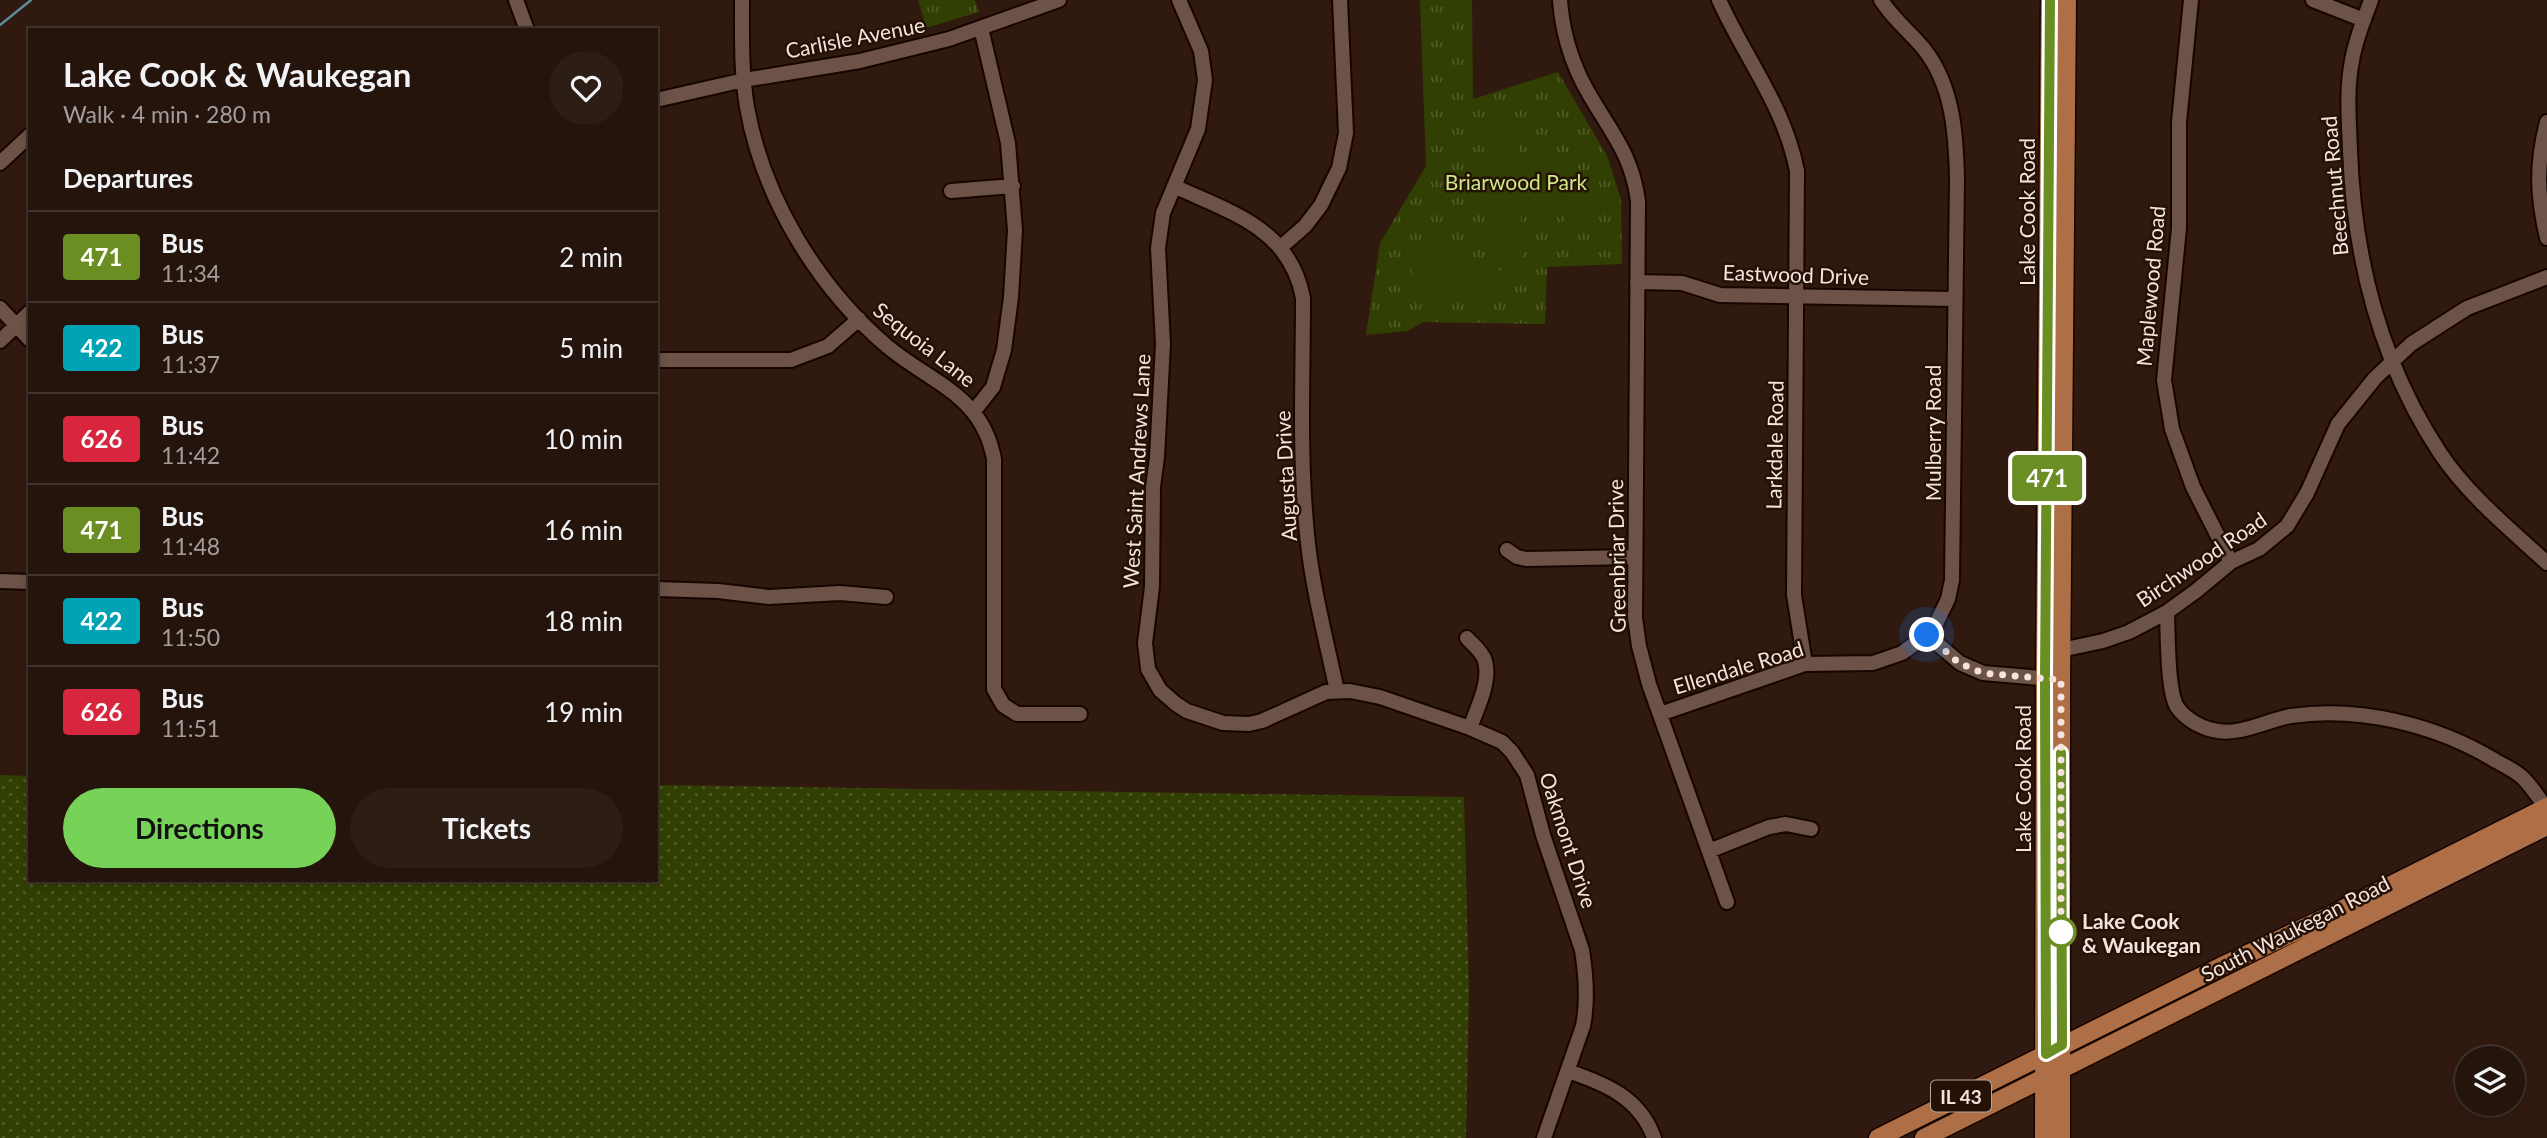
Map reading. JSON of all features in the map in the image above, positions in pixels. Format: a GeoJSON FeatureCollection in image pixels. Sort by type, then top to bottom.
{"type":"FeatureCollection","features":[{"type":"Feature","properties":{"kind":"main road","name":"Lake Cook Road"},"geometry":{"type":"LineString","coordinates":[[2045,1138],[2054,1072],[2062,1045],[2053,679],[2050,0]]}},
{"type":"Feature","properties":{"kind":"main road","name":"Lake Cook Road"},"geometry":{"type":"LineString","coordinates":[[2061,1138],[2054,1072],[2046,1054],[2053,679],[2061,650],[2067,0]]}},
{"type":"Feature","properties":{"kind":"main road","name":"South Waukegan Road"},"geometry":{"type":"LineString","coordinates":[[2062,1045],[2547,808]]}},
{"type":"Feature","properties":{"kind":"main road","name":"South Waukegan Road"},"geometry":{"type":"LineString","coordinates":[[2054,1072],[2547,826]]}},
{"type":"Feature","properties":{"kind":"main road","name":"IL 43"},"geometry":{"type":"LineString","coordinates":[[1878,1138],[2062,1045]]}},
{"type":"Feature","properties":{"kind":"main road","name":"IL 43"},"geometry":{"type":"LineString","coordinates":[[1924,1138],[2054,1072]]}},
{"type":"Feature","properties":{"kind":"street"},"geometry":{"type":"LineString","coordinates":[[516,0],[526,28]]}},
{"type":"Feature","properties":{"kind":"street","name":"Sequoia Lane"},"geometry":{"type":"LineString","coordinates":[[742,0],[744,80],[750,122],[763,168],[802,246],[826,282],[859,319],[906,361],[965,401],[986,428],[995,458],[993,683],[1000,700],[1011,712],[1017,714],[1080,714]]}},
{"type":"Feature","properties":{"kind":"street","name":"Carlisle Avenue"},"geometry":{"type":"LineString","coordinates":[[658,100],[744,80],[860,61],[949,39],[1059,0]]}},
{"type":"Feature","properties":{"kind":"street","name":"West Saint Andrews Lane"},"geometry":{"type":"LineString","coordinates":[[1169,698],[1160,690],[1148,669],[1145,643],[1152,587],[1153,487],[1163,344],[1158,239],[1163,213],[1198,129],[1205,80],[1201,51],[1179,0]]}},
{"type":"Feature","properties":{"kind":"street"},"geometry":{"type":"LineString","coordinates":[[1285,253],[1321,205],[1339,168],[1346,133],[1340,0]]}},
{"type":"Feature","properties":{"kind":"street","name":"Greenbriar Drive"},"geometry":{"type":"LineString","coordinates":[[1560,0],[1570,52],[1582,81],[1626,154],[1635,180],[1638,201],[1635,618],[1649,684],[1727,902]]}},
{"type":"Feature","properties":{"kind":"street","name":"Larkdale Road"},"geometry":{"type":"LineString","coordinates":[[1718,0],[1778,107],[1787,129],[1797,171],[1794,595],[1805,664]]}},
{"type":"Feature","properties":{"kind":"street","name":"Mulberry Road"},"geometry":{"type":"LineString","coordinates":[[1881,0],[1927,53],[1938,70],[1948,96],[1957,155],[1952,580],[1941,615],[1927,635]]}},
{"type":"Feature","properties":{"kind":"street","name":"Maplewood Road"},"geometry":{"type":"LineString","coordinates":[[2191,0],[2179,122],[2179,228],[2164,380],[2172,429],[2193,487],[2231,562]]}},
{"type":"Feature","properties":{"kind":"street"},"geometry":{"type":"LineString","coordinates":[[2313,0],[2364,20]]}},
{"type":"Feature","properties":{"kind":"street","name":"Beechnut Road"},"geometry":{"type":"LineString","coordinates":[[2371,0],[2351,60],[2348,102],[2356,230],[2364,271],[2392,364],[2441,455],[2474,495],[2547,563]]}},
{"type":"Feature","properties":{"kind":"street"},"geometry":{"type":"LineString","coordinates":[[974,411],[993,387],[1004,350],[1013,265],[1013,186],[1008,143],[981,28]]}},
{"type":"Feature","properties":{"kind":"street"},"geometry":{"type":"LineString","coordinates":[[2547,121],[2538,175],[2539,202],[2547,238]]}},
{"type":"Feature","properties":{"kind":"street"},"geometry":{"type":"LineString","coordinates":[[0,163],[28,137]]}},
{"type":"Feature","properties":{"kind":"street"},"geometry":{"type":"LineString","coordinates":[[951,191],[1013,186]]}},
{"type":"Feature","properties":{"kind":"street","name":"Augusta Drive"},"geometry":{"type":"LineString","coordinates":[[1174,186],[1249,220],[1285,253],[1296,270],[1303,298],[1302,455],[1307,533],[1314,584],[1337,691]]}},
{"type":"Feature","properties":{"kind":"street","name":"Birchwood Road"},"geometry":{"type":"LineString","coordinates":[[2061,650],[2129,632],[2166,612],[2231,562],[2259,549],[2287,526],[2307,493],[2338,424],[2375,378],[2411,344],[2468,309],[2547,277]]}},
{"type":"Feature","properties":{"kind":"street","name":"Eastwood Drive"},"geometry":{"type":"LineString","coordinates":[[1637,282],[1682,283],[1720,295],[1955,299]]}},
{"type":"Feature","properties":{"kind":"street"},"geometry":{"type":"LineString","coordinates":[[0,308],[28,338]]}},
{"type":"Feature","properties":{"kind":"street"},"geometry":{"type":"LineString","coordinates":[[0,341],[28,314]]}},
{"type":"Feature","properties":{"kind":"street"},"geometry":{"type":"LineString","coordinates":[[658,360],[792,360],[828,346],[859,319]]}},
{"type":"Feature","properties":{"kind":"street"},"geometry":{"type":"LineString","coordinates":[[1507,550],[1526,559],[1634,557]]}},
{"type":"Feature","properties":{"kind":"street"},"geometry":{"type":"LineString","coordinates":[[0,582],[28,582]]}},
{"type":"Feature","properties":{"kind":"street"},"geometry":{"type":"LineString","coordinates":[[658,589],[718,591],[778,598],[840,593],[886,597]]}},
{"type":"Feature","properties":{"kind":"street"},"geometry":{"type":"LineString","coordinates":[[2166,612],[2172,690],[2177,707],[2194,723],[2218,731],[2238,731],[2289,716],[2330,713],[2384,719],[2432,732],[2475,748],[2522,777],[2547,808]]}},
{"type":"Feature","properties":{"kind":"street"},"geometry":{"type":"LineString","coordinates":[[1927,635],[1959,663],[1983,673],[2053,679]]}},
{"type":"Feature","properties":{"kind":"street","name":"Ellendale Road"},"geometry":{"type":"LineString","coordinates":[[1660,714],[1805,664],[1873,663],[1902,653],[1927,635]]}},
{"type":"Feature","properties":{"kind":"street"},"geometry":{"type":"LineString","coordinates":[[1467,638],[1486,662],[1484,689],[1470,728]]}},
{"type":"Feature","properties":{"kind":"street","name":"Oakmont Drive"},"geometry":{"type":"LineString","coordinates":[[1169,698],[1188,711],[1206,718],[1223,723],[1249,724],[1326,692],[1363,693],[1470,728],[1502,742],[1512,752],[1527,775],[1582,950],[1585,968],[1586,1014],[1544,1138]]}},
{"type":"Feature","properties":{"kind":"street"},"geometry":{"type":"LineString","coordinates":[[1709,851],[1786,824],[1811,829]]}},
{"type":"Feature","properties":{"kind":"street"},"geometry":{"type":"LineString","coordinates":[[1568,1071],[1598,1081],[1623,1094],[1646,1119],[1654,1138]]}},
{"type":"Feature","properties":{"kind":"green space"},"geometry":{"type":"Polygon","coordinates":[[[918,0],[975,0],[979,12],[926,28],[918,0]]]}},
{"type":"Feature","properties":{"kind":"green space","name":"Briarwood Park"},"geometry":{"type":"Polygon","coordinates":[[[1420,0],[1472,0],[1473,99],[1558,72],[1607,156],[1621,199],[1622,264],[1547,267],[1545,324],[1424,322],[1407,331],[1366,335],[1380,243],[1426,166],[1420,0]]]}},
{"type":"Feature","properties":{"kind":"green space"},"geometry":{"type":"Polygon","coordinates":[[[1517,118],[1519,184],[1485,185],[1483,120],[1517,118]]]}},
{"type":"Feature","properties":{"kind":"green space"},"geometry":{"type":"Polygon","coordinates":[[[1559,152],[1561,217],[1527,219],[1525,153],[1559,152]]]}},
{"type":"Feature","properties":{"kind":"green space"},"geometry":{"type":"Polygon","coordinates":[[[1597,178],[1602,212],[1594,221],[1564,223],[1562,183],[1597,178]]]}},
{"type":"Feature","properties":{"kind":"green space"},"geometry":{"type":"Polygon","coordinates":[[[1520,193],[1522,259],[1489,260],[1486,194],[1520,193]]]}},
{"type":"Feature","properties":{"kind":"green space"},"geometry":{"type":"Polygon","coordinates":[[[1416,247],[1460,248],[1464,253],[1464,270],[1508,270],[1508,299],[1416,298],[1412,294],[1411,251],[1416,247]]]}},
{"type":"Feature","properties":{"kind":"green space"},"geometry":{"type":"Polygon","coordinates":[[[0,775],[28,776],[28,882],[658,882],[658,785],[1464,797],[1469,992],[1466,1138],[0,1138],[0,775]]]}},
{"type":"Feature","properties":{"kind":"waterway"},"geometry":{"type":"LineString","coordinates":[[0,25],[31,0]]}},
{"type":"Feature","properties":{"kind":"bus line","name":"471"},"geometry":{"type":"LineString","coordinates":[[2050,0],[2045,678],[2046,1054],[2062,1045],[2061,753]]}},
{"type":"Feature","properties":{"kind":"place","name":"Lake Cook & Waukegan"},"geometry":{"type":"Point","coordinates":[2061,932]}},
{"type":"Feature","properties":{"kind":"route"},"geometry":{"type":"LineString","coordinates":[[1927,635],[1959,663],[1983,673],[2061,680],[2061,932]]}}]}
